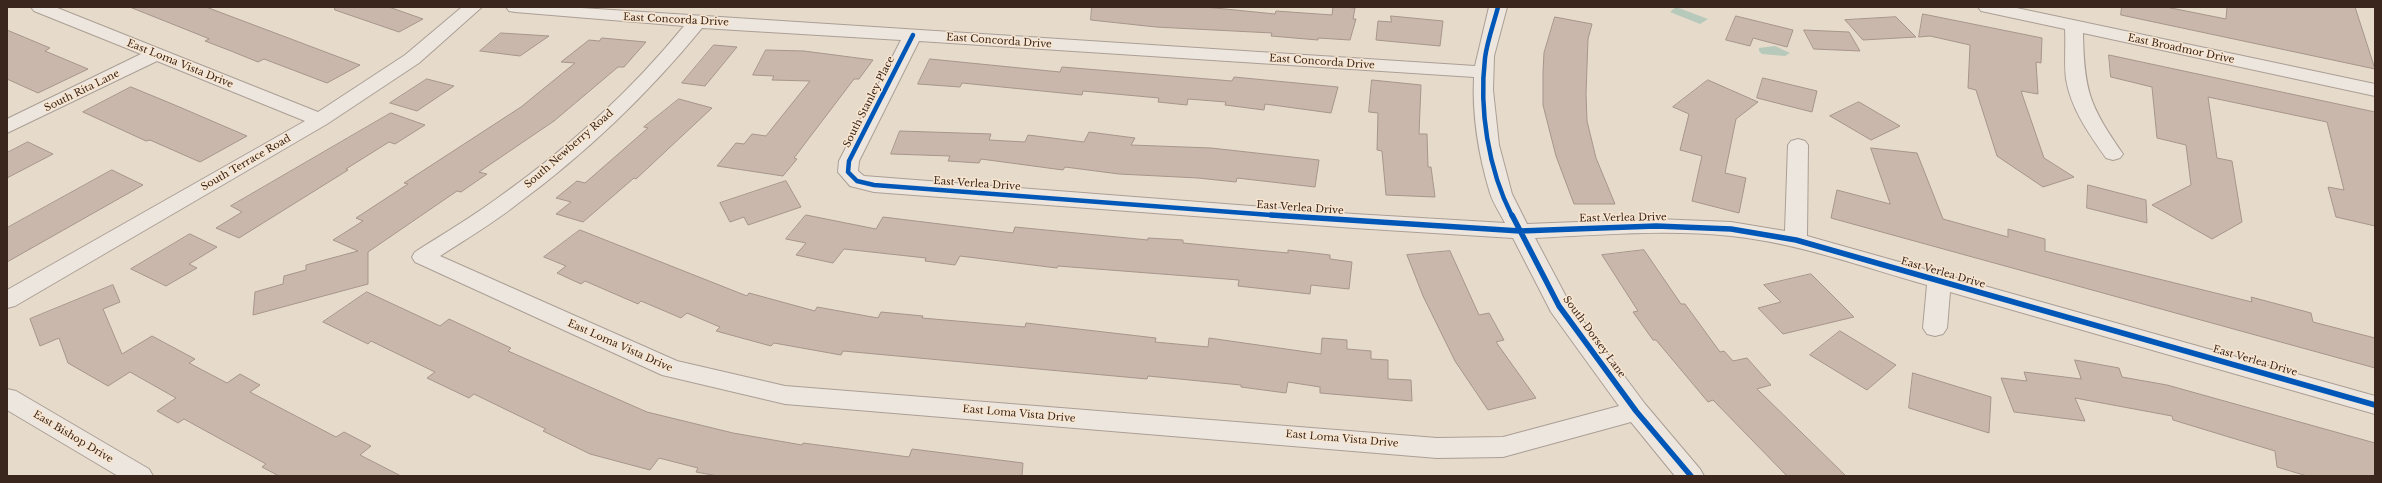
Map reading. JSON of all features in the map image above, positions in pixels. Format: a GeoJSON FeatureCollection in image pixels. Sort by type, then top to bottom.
{"type":"FeatureCollection","features":[{"type":"Feature","properties":{"kind":"street","name":"East Loma Vista Drive"},"geometry":{"type":"LineString","coordinates":[[40,7],[320,120]]}},
{"type":"Feature","properties":{"kind":"street","name":"South Terrace Road"},"geometry":{"type":"LineString","coordinates":[[7,300],[320,120],[412,60],[472,7]]}},
{"type":"Feature","properties":{"kind":"street","name":"East Concorda Drive"},"geometry":{"type":"LineString","coordinates":[[515,7],[563,13],[1483,72]]}},
{"type":"Feature","properties":{"kind":"street","name":"South Dorsey Lane"},"geometry":{"type":"LineString","coordinates":[[1498,7],[1488,40],[1483,72],[1486,126],[1493,165],[1501,194],[1559,306],[1636,411],[1691,476]]}},
{"type":"Feature","properties":{"kind":"street","name":"East Broadmor Drive"},"geometry":{"type":"LineString","coordinates":[[1987,7],[2375,90]]}},
{"type":"Feature","properties":{"kind":"street","name":"South Newberry Road"},"geometry":{"type":"LineString","coordinates":[[423,257],[518,194],[591,133],[652,73],[698,21]]}},
{"type":"Feature","properties":{"kind":"street"},"geometry":{"type":"LineString","coordinates":[[2074,26],[2076,75],[2080,95],[2090,120],[2113,154]]}},
{"type":"Feature","properties":{"kind":"street","name":"South Stanley Place"},"geometry":{"type":"LineString","coordinates":[[851,177],[848,172],[849,161],[914,35]]}},
{"type":"Feature","properties":{"kind":"street","name":"South Rita Lane"},"geometry":{"type":"LineString","coordinates":[[7,127],[156,54]]}},
{"type":"Feature","properties":{"kind":"street"},"geometry":{"type":"LineString","coordinates":[[1796,240],[1798,145]]}},
{"type":"Feature","properties":{"kind":"street","name":"East Verlea Drive"},"geometry":{"type":"LineString","coordinates":[[851,177],[874,185],[1354,221],[1520,230],[1667,226],[1731,229],[1796,240],[2375,405]]}},
{"type":"Feature","properties":{"kind":"street","name":"East Loma Vista Drive"},"geometry":{"type":"LineString","coordinates":[[423,257],[671,370],[785,395],[1437,448],[1503,447],[1636,411]]}},
{"type":"Feature","properties":{"kind":"street"},"geometry":{"type":"LineString","coordinates":[[1935,328],[1939,281]]}},
{"type":"Feature","properties":{"kind":"street","name":"East Bishop Drive"},"geometry":{"type":"LineString","coordinates":[[7,398],[140,476]]}},
{"type":"Feature","properties":{"kind":"shaded area"},"geometry":{"type":"Polygon","coordinates":[[[1676,7],[1708,19],[1700,24],[1670,12],[1676,7]]]}},
{"type":"Feature","properties":{"kind":"shaded area"},"geometry":{"type":"Polygon","coordinates":[[[1775,46],[1790,53],[1785,56],[1762,54],[1759,51],[1759,48],[1775,46]]]}},
{"type":"Feature","properties":{"kind":"building"},"geometry":{"type":"Polygon","coordinates":[[[130,7],[206,7],[360,65],[327,83],[264,59],[258,62],[205,41],[209,39],[130,7]]]}},
{"type":"Feature","properties":{"kind":"building"},"geometry":{"type":"Polygon","coordinates":[[[335,7],[389,7],[423,19],[399,32],[335,10],[335,7]]]}},
{"type":"Feature","properties":{"kind":"building"},"geometry":{"type":"Polygon","coordinates":[[[1092,7],[1205,7],[1275,14],[1276,11],[1332,15],[1333,7],[1344,7],[1355,8],[1353,19],[1356,19],[1350,40],[1318,38],[1318,40],[1271,36],[1272,33],[1156,27],[1091,20],[1092,7]]]}},
{"type":"Feature","properties":{"kind":"building"},"geometry":{"type":"Polygon","coordinates":[[[2122,7],[2166,7],[2226,19],[2227,7],[2355,7],[2375,69],[2121,15],[2122,7]]]}},
{"type":"Feature","properties":{"kind":"building"},"geometry":{"type":"Polygon","coordinates":[[[1923,14],[2042,38],[2041,63],[2036,62],[2038,94],[2021,91],[2044,158],[2074,177],[2043,187],[1997,156],[1976,90],[1968,88],[1970,45],[1930,36],[1919,37],[1923,14]]]}},
{"type":"Feature","properties":{"kind":"building"},"geometry":{"type":"Polygon","coordinates":[[[1391,16],[1443,21],[1440,46],[1376,40],[1378,21],[1391,22],[1391,16]]]}},
{"type":"Feature","properties":{"kind":"building"},"geometry":{"type":"Polygon","coordinates":[[[1736,16],[1793,30],[1787,47],[1753,38],[1750,46],[1726,40],[1736,16]]]}},
{"type":"Feature","properties":{"kind":"building"},"geometry":{"type":"Polygon","coordinates":[[[1555,17],[1592,24],[1588,39],[1586,94],[1587,121],[1596,158],[1615,204],[1574,204],[1556,156],[1543,105],[1544,53],[1555,17]]]}},
{"type":"Feature","properties":{"kind":"building"},"geometry":{"type":"Polygon","coordinates":[[[1896,17],[1916,37],[1863,40],[1845,20],[1896,17]]]}},
{"type":"Feature","properties":{"kind":"building"},"geometry":{"type":"Polygon","coordinates":[[[7,30],[50,48],[45,51],[88,69],[38,93],[7,79],[7,30]]]}},
{"type":"Feature","properties":{"kind":"building"},"geometry":{"type":"Polygon","coordinates":[[[1804,30],[1849,32],[1860,51],[1814,49],[1804,30]]]}},
{"type":"Feature","properties":{"kind":"building"},"geometry":{"type":"Polygon","coordinates":[[[501,33],[549,36],[520,56],[480,51],[501,33]]]}},
{"type":"Feature","properties":{"kind":"building"},"geometry":{"type":"Polygon","coordinates":[[[602,38],[646,42],[624,67],[618,67],[554,121],[479,172],[487,174],[461,192],[457,191],[368,252],[368,284],[253,315],[255,292],[283,284],[284,276],[306,270],[306,265],[358,251],[333,240],[363,221],[356,218],[408,184],[404,183],[521,107],[575,63],[561,62],[589,40],[599,41],[602,38]]]}},
{"type":"Feature","properties":{"kind":"building"},"geometry":{"type":"Polygon","coordinates":[[[714,45],[737,47],[705,86],[682,83],[714,45]]]}},
{"type":"Feature","properties":{"kind":"building"},"geometry":{"type":"Polygon","coordinates":[[[766,50],[804,51],[873,60],[859,79],[854,79],[794,158],[797,159],[783,176],[717,166],[736,143],[744,144],[752,134],[766,136],[810,81],[772,80],[774,76],[753,75],[766,50]]]}},
{"type":"Feature","properties":{"kind":"building"},"geometry":{"type":"Polygon","coordinates":[[[2109,55],[2375,112],[2375,226],[2336,217],[2328,187],[2344,190],[2327,122],[2208,97],[2217,158],[2232,161],[2242,222],[2212,239],[2152,205],[2191,185],[2186,145],[2157,138],[2152,87],[2111,77],[2109,55]]]}},
{"type":"Feature","properties":{"kind":"building"},"geometry":{"type":"Polygon","coordinates":[[[930,59],[1060,72],[1062,67],[1232,81],[1234,77],[1338,87],[1331,113],[1265,104],[1264,110],[1225,105],[1226,102],[1188,99],[1187,105],[1158,102],[1159,98],[1083,91],[1082,95],[962,83],[960,87],[918,84],[930,59]]]}},
{"type":"Feature","properties":{"kind":"building"},"geometry":{"type":"Polygon","coordinates":[[[1763,78],[1817,91],[1812,112],[1757,98],[1763,78]]]}},
{"type":"Feature","properties":{"kind":"building"},"geometry":{"type":"Polygon","coordinates":[[[427,79],[454,86],[417,111],[390,103],[427,79]]]}},
{"type":"Feature","properties":{"kind":"building"},"geometry":{"type":"Polygon","coordinates":[[[1372,80],[1421,85],[1419,134],[1427,134],[1428,167],[1431,167],[1435,197],[1386,195],[1382,151],[1377,150],[1378,113],[1369,112],[1372,80]]]}},
{"type":"Feature","properties":{"kind":"building"},"geometry":{"type":"Polygon","coordinates":[[[1708,80],[1758,102],[1736,119],[1725,173],[1746,178],[1739,213],[1692,201],[1702,156],[1680,150],[1689,114],[1673,107],[1708,80]]]}},
{"type":"Feature","properties":{"kind":"building"},"geometry":{"type":"Polygon","coordinates":[[[131,87],[247,136],[200,162],[150,140],[146,141],[83,112],[131,87]]]}},
{"type":"Feature","properties":{"kind":"building"},"geometry":{"type":"Polygon","coordinates":[[[679,99],[712,108],[636,179],[634,178],[583,222],[556,214],[571,202],[556,198],[577,181],[585,183],[648,128],[644,127],[679,99]]]}},
{"type":"Feature","properties":{"kind":"building"},"geometry":{"type":"Polygon","coordinates":[[[1859,102],[1900,126],[1871,140],[1830,116],[1859,102]]]}},
{"type":"Feature","properties":{"kind":"building"},"geometry":{"type":"Polygon","coordinates":[[[391,113],[425,125],[395,144],[389,142],[346,169],[348,170],[239,238],[216,228],[242,212],[231,206],[391,113]]]}},
{"type":"Feature","properties":{"kind":"building"},"geometry":{"type":"Polygon","coordinates":[[[900,131],[991,134],[989,140],[1025,142],[1028,135],[1084,142],[1089,132],[1135,138],[1131,145],[1211,148],[1319,160],[1315,187],[1237,178],[1236,182],[1198,178],[1119,174],[1065,167],[1063,170],[981,159],[979,163],[948,161],[950,156],[891,154],[900,131]]]}},
{"type":"Feature","properties":{"kind":"building"},"geometry":{"type":"Polygon","coordinates":[[[28,142],[53,154],[7,178],[7,153],[28,142]]]}},
{"type":"Feature","properties":{"kind":"building"},"geometry":{"type":"Polygon","coordinates":[[[1871,148],[1917,153],[1943,219],[2008,237],[2008,229],[2045,239],[2045,251],[2252,302],[2251,297],[2311,313],[2313,322],[2375,338],[2375,368],[1831,218],[1837,190],[1890,204],[1871,148]]]}},
{"type":"Feature","properties":{"kind":"building"},"geometry":{"type":"Polygon","coordinates":[[[112,170],[143,185],[7,262],[7,228],[112,170]]]}},
{"type":"Feature","properties":{"kind":"building"},"geometry":{"type":"Polygon","coordinates":[[[786,181],[801,207],[748,225],[744,217],[730,222],[720,203],[786,181]]]}},
{"type":"Feature","properties":{"kind":"building"},"geometry":{"type":"Polygon","coordinates":[[[2088,185],[2146,200],[2147,223],[2087,208],[2088,185]]]}},
{"type":"Feature","properties":{"kind":"building"},"geometry":{"type":"Polygon","coordinates":[[[806,215],[876,229],[883,217],[1013,233],[1015,227],[1148,240],[1148,238],[1183,240],[1183,243],[1288,253],[1288,250],[1330,255],[1330,259],[1352,262],[1349,289],[1311,285],[1310,294],[1238,286],[1239,280],[1058,266],[1057,268],[960,256],[955,265],[925,261],[926,258],[844,249],[833,263],[796,255],[806,243],[786,239],[806,215]]]}},
{"type":"Feature","properties":{"kind":"building"},"geometry":{"type":"Polygon","coordinates":[[[580,230],[747,296],[749,293],[815,311],[817,307],[878,318],[881,312],[923,316],[922,318],[1025,327],[1026,323],[1156,338],[1155,342],[1208,347],[1209,338],[1321,354],[1322,338],[1347,340],[1347,349],[1371,351],[1371,359],[1388,360],[1388,379],[1411,380],[1412,401],[1320,393],[1320,387],[1288,382],[1286,393],[1241,387],[1241,385],[1148,376],[1147,379],[843,351],[841,355],[774,343],[771,346],[716,331],[720,327],[687,313],[681,318],[641,301],[638,304],[585,281],[581,284],[557,273],[566,266],[544,257],[580,230]]]}},
{"type":"Feature","properties":{"kind":"building"},"geometry":{"type":"Polygon","coordinates":[[[190,234],[217,247],[189,264],[197,268],[166,286],[131,269],[190,234]]]}},
{"type":"Feature","properties":{"kind":"building"},"geometry":{"type":"Polygon","coordinates":[[[1644,250],[1681,304],[1685,304],[1720,352],[1724,351],[1733,361],[1747,358],[1771,385],[1757,389],[1846,476],[1787,476],[1713,400],[1708,402],[1656,340],[1653,340],[1633,312],[1638,311],[1602,255],[1644,250]]]}},
{"type":"Feature","properties":{"kind":"building"},"geometry":{"type":"Polygon","coordinates":[[[1450,251],[1479,315],[1489,313],[1504,340],[1496,342],[1536,398],[1488,410],[1455,361],[1423,296],[1407,255],[1450,251]]]}},
{"type":"Feature","properties":{"kind":"building"},"geometry":{"type":"Polygon","coordinates":[[[1811,274],[1854,317],[1783,334],[1758,308],[1781,302],[1764,285],[1811,274]]]}},
{"type":"Feature","properties":{"kind":"building"},"geometry":{"type":"Polygon","coordinates":[[[113,285],[120,302],[103,309],[122,354],[152,336],[195,359],[189,363],[227,383],[240,374],[260,385],[250,392],[336,437],[344,432],[371,446],[360,455],[401,476],[279,476],[262,467],[266,464],[184,419],[178,423],[157,411],[176,398],[130,372],[108,386],[68,363],[59,338],[40,346],[30,319],[113,285]]]}},
{"type":"Feature","properties":{"kind":"building"},"geometry":{"type":"Polygon","coordinates":[[[367,292],[440,326],[449,319],[511,348],[508,351],[647,412],[733,433],[802,445],[803,443],[909,457],[912,449],[1023,463],[1022,476],[718,476],[696,472],[698,468],[659,458],[650,470],[590,454],[543,431],[546,429],[474,394],[469,398],[427,378],[435,372],[371,341],[368,344],[323,322],[367,292]]]}},
{"type":"Feature","properties":{"kind":"building"},"geometry":{"type":"Polygon","coordinates":[[[1840,331],[1896,365],[1867,390],[1810,355],[1840,331]]]}},
{"type":"Feature","properties":{"kind":"building"},"geometry":{"type":"Polygon","coordinates":[[[2075,360],[2119,368],[2122,377],[2167,385],[2375,443],[2375,476],[2307,476],[2277,467],[2275,451],[2173,420],[2172,416],[2075,398],[2085,421],[2014,412],[2001,378],[2027,381],[2024,372],[2081,379],[2075,360]]]}},
{"type":"Feature","properties":{"kind":"building"},"geometry":{"type":"Polygon","coordinates":[[[1913,373],[1991,397],[1989,433],[1909,408],[1913,373]]]}},
{"type":"Feature","properties":{"kind":"cycle path"},"geometry":{"type":"LineString","coordinates":[[1498,7],[1485,56],[1483,90],[1489,145],[1501,194],[1559,306],[1636,411],[1691,476]]}},
{"type":"Feature","properties":{"kind":"cycle path"},"geometry":{"type":"LineString","coordinates":[[913,35],[849,161],[848,172],[857,181],[874,185],[1354,221],[1520,231],[1656,226],[1731,229],[1796,240],[2375,405]]}}]}
